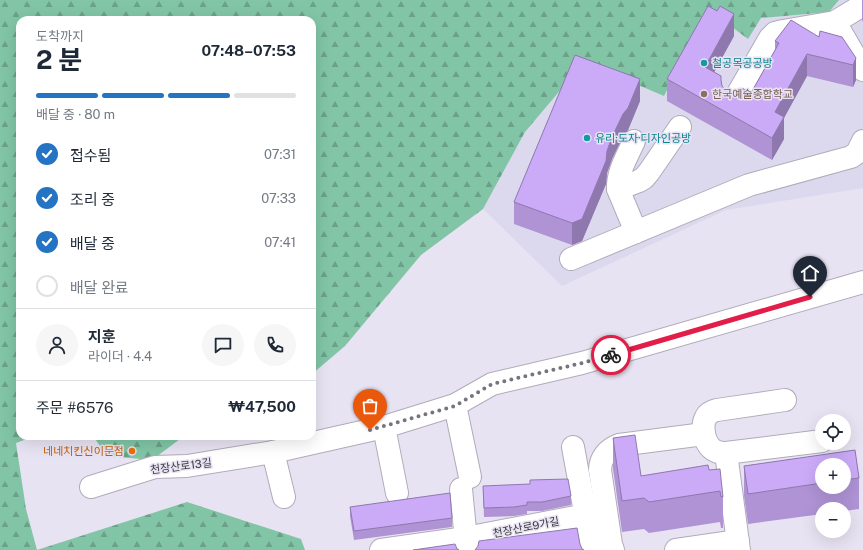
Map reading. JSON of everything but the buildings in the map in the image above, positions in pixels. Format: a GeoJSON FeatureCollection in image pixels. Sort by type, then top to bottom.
{"type":"FeatureCollection","features":[{"type":"Feature","properties":{"kind":"street"},"geometry":{"type":"LineString","coordinates":[[733,102],[770,38],[775,34],[783,31],[835,22],[863,5]]}},
{"type":"Feature","properties":{"kind":"street"},"geometry":{"type":"LineString","coordinates":[[835,22],[863,70]]}},
{"type":"Feature","properties":{"kind":"street"},"geometry":{"type":"LineString","coordinates":[[618,188],[644,178],[680,127]]}},
{"type":"Feature","properties":{"kind":"street"},"geometry":{"type":"LineString","coordinates":[[634,141],[619,175],[618,188],[636,232]]}},
{"type":"Feature","properties":{"kind":"street"},"geometry":{"type":"LineString","coordinates":[[571,259],[749,185],[851,157],[857,153],[863,141]]}},
{"type":"Feature","properties":{"kind":"street","name":"천장산로13길"},"geometry":{"type":"LineString","coordinates":[[91,487],[155,467],[187,466],[273,452],[384,427],[455,406],[492,384],[582,363],[863,282]]}},
{"type":"Feature","properties":{"kind":"street"},"geometry":{"type":"LineString","coordinates":[[785,400],[711,412],[706,417],[704,434],[706,442],[718,453],[726,453],[815,442]]}},
{"type":"Feature","properties":{"kind":"street"},"geometry":{"type":"LineString","coordinates":[[455,406],[465,483],[467,544]]}},
{"type":"Feature","properties":{"kind":"street"},"geometry":{"type":"LineString","coordinates":[[384,427],[398,493]]}},
{"type":"Feature","properties":{"kind":"street"},"geometry":{"type":"LineString","coordinates":[[613,550],[600,470],[600,464],[603,457],[612,447],[619,445],[704,434]]}},
{"type":"Feature","properties":{"kind":"street"},"geometry":{"type":"LineString","coordinates":[[573,447],[592,550]]}},
{"type":"Feature","properties":{"kind":"street"},"geometry":{"type":"LineString","coordinates":[[273,452],[284,497]]}},
{"type":"Feature","properties":{"kind":"street"},"geometry":{"type":"LineString","coordinates":[[676,550],[738,546],[726,453]]}},
{"type":"Feature","properties":{"kind":"street","name":"천장산로9가길"},"geometry":{"type":"LineString","coordinates":[[381,550],[467,544],[586,515]]}},
{"type":"Feature","properties":{"kind":"shaded area","name":"한국예술종합학교"},"geometry":{"type":"Polygon","coordinates":[[[598,0],[863,0],[863,188],[726,210],[562,286],[483,209],[598,0]]]}},
{"type":"Feature","properties":{"kind":"green space"},"geometry":{"type":"Polygon","coordinates":[[[0,0],[839,0],[829,12],[761,18],[748,39],[708,9],[664,96],[584,62],[525,132],[483,209],[421,255],[345,346],[316,371],[316,16],[16,16],[16,440],[24,440],[16,443],[26,509],[37,550],[0,550],[0,0]]]}},
{"type":"Feature","properties":{"kind":"green space"},"geometry":{"type":"Polygon","coordinates":[[[96,440],[179,440],[152,460],[107,456],[96,440]]]}},
{"type":"Feature","properties":{"kind":"green space"},"geometry":{"type":"Polygon","coordinates":[[[187,502],[301,539],[305,550],[37,550],[187,502]]]}},
{"type":"Feature","properties":{"kind":"way so far"},"geometry":{"type":"LineString","coordinates":[[370,430],[455,406],[492,384],[611,355]]}},
{"type":"Feature","properties":{"kind":"place","name":"철공목공공방"},"geometry":{"type":"Point","coordinates":[704,63]}},
{"type":"Feature","properties":{"kind":"place","name":"한국예술종합학교"},"geometry":{"type":"Point","coordinates":[704,94]}},
{"type":"Feature","properties":{"kind":"place","name":"유리·도자·디자인공방"},"geometry":{"type":"Point","coordinates":[587,138]}},
{"type":"Feature","properties":{"kind":"place","name":"네네치킨신이문점"},"geometry":{"type":"Point","coordinates":[132,451]}},
{"type":"Feature","properties":{"kind":"route"},"geometry":{"type":"LineString","coordinates":[[611,355],[810,297]]}}]}
